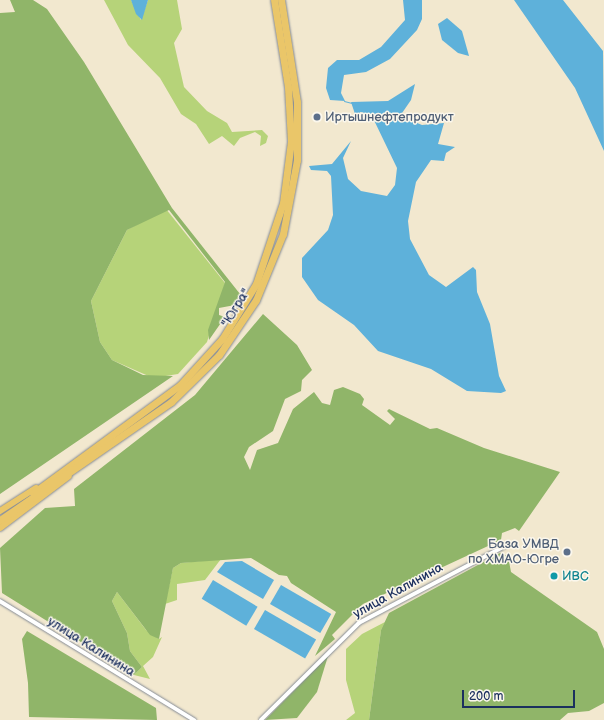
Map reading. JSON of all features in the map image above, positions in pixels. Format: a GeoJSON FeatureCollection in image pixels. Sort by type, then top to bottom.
{"type":"FeatureCollection","features":[{"type":"Feature","properties":{"kind":"highway","name":"\"Югра\""},"geometry":{"type":"LineString","coordinates":[[0,520],[85,460],[156,405],[194,371],[237,317],[262,271],[283,203],[291,141],[288,87],[274,0]]}},
{"type":"Feature","properties":{"kind":"highway","name":"\"Югра\""},"geometry":{"type":"LineString","coordinates":[[0,516],[159,412],[196,380],[239,327],[269,273],[290,206],[298,140],[295,84],[281,0]]}},
{"type":"Feature","properties":{"kind":"main road"},"geometry":{"type":"LineString","coordinates":[[0,511],[85,460]]}},
{"type":"Feature","properties":{"kind":"main road"},"geometry":{"type":"LineString","coordinates":[[0,528],[85,460]]}},
{"type":"Feature","properties":{"kind":"street","name":"улица Калинина"},"geometry":{"type":"LineString","coordinates":[[261,720],[358,623],[504,546]]}},
{"type":"Feature","properties":{"kind":"street","name":"улица Калинина"},"geometry":{"type":"LineString","coordinates":[[0,601],[194,720]]}},
{"type":"Feature","properties":{"kind":"green space"},"geometry":{"type":"Polygon","coordinates":[[[10,0],[33,0],[47,9],[84,62],[172,208],[240,294],[235,305],[219,308],[219,315],[225,317],[209,340],[208,330],[225,282],[169,210],[127,230],[91,301],[100,342],[112,360],[143,375],[173,376],[0,494],[0,13],[15,12],[10,0]]]}},
{"type":"Feature","properties":{"kind":"green space"},"geometry":{"type":"Polygon","coordinates":[[[104,0],[131,0],[141,20],[148,0],[177,0],[182,29],[174,43],[184,87],[207,111],[227,123],[232,132],[262,130],[268,136],[266,143],[260,146],[261,136],[255,132],[240,138],[234,146],[222,136],[209,144],[196,124],[181,114],[160,78],[128,45],[104,0]]]}},
{"type":"Feature","properties":{"kind":"green space"},"geometry":{"type":"Polygon","coordinates":[[[166,209],[225,283],[207,342],[178,374],[153,378],[112,360],[100,342],[91,301],[127,230],[166,209]]]}},
{"type":"Feature","properties":{"kind":"green space"},"geometry":{"type":"Polygon","coordinates":[[[263,314],[297,345],[312,370],[302,380],[301,391],[285,399],[273,431],[249,447],[244,457],[250,470],[257,450],[278,443],[293,409],[314,392],[322,403],[330,405],[334,390],[343,387],[360,394],[364,399],[362,405],[390,425],[395,419],[387,411],[389,409],[430,429],[437,428],[484,448],[560,472],[519,531],[515,528],[502,533],[501,540],[363,604],[332,635],[335,639],[315,656],[336,612],[291,583],[287,576],[279,575],[251,558],[181,563],[173,568],[159,639],[150,635],[117,592],[112,601],[127,633],[130,651],[142,667],[134,675],[2,593],[0,548],[45,508],[75,506],[74,489],[195,395],[263,314]]]}},
{"type":"Feature","properties":{"kind":"green space"},"geometry":{"type":"Polygon","coordinates":[[[500,553],[508,556],[511,572],[597,632],[604,649],[604,703],[589,711],[568,713],[560,720],[369,720],[381,630],[389,613],[500,553]]]}},
{"type":"Feature","properties":{"kind":"green space"},"geometry":{"type":"Polygon","coordinates":[[[221,559],[205,580],[177,584],[177,600],[165,604],[173,568],[181,563],[221,559]]]}},
{"type":"Feature","properties":{"kind":"green space"},"geometry":{"type":"Polygon","coordinates":[[[117,592],[146,630],[159,639],[162,637],[153,657],[143,666],[150,679],[134,675],[142,667],[130,651],[127,633],[112,601],[117,592]]]}},
{"type":"Feature","properties":{"kind":"green space"},"geometry":{"type":"Polygon","coordinates":[[[385,622],[381,630],[369,720],[346,720],[355,713],[346,680],[346,649],[362,634],[385,622]]]}},
{"type":"Feature","properties":{"kind":"green space"},"geometry":{"type":"Polygon","coordinates":[[[27,631],[156,708],[157,720],[29,717],[28,683],[22,639],[27,631]]]}},
{"type":"Feature","properties":{"kind":"green space"},"geometry":{"type":"Polygon","coordinates":[[[328,656],[317,692],[297,718],[265,720],[328,656]]]}},
{"type":"Feature","properties":{"kind":"water"},"geometry":{"type":"Polygon","coordinates":[[[131,0],[148,0],[142,20],[136,14],[131,0]]]}},
{"type":"Feature","properties":{"kind":"water"},"geometry":{"type":"Polygon","coordinates":[[[403,0],[422,0],[422,19],[417,30],[390,59],[366,72],[344,75],[341,93],[345,101],[330,100],[326,88],[328,68],[337,60],[359,60],[381,47],[405,20],[403,0]]]}},
{"type":"Feature","properties":{"kind":"water"},"geometry":{"type":"Polygon","coordinates":[[[514,0],[563,0],[603,51],[604,151],[575,88],[514,0]]]}},
{"type":"Feature","properties":{"kind":"water"},"geometry":{"type":"Polygon","coordinates":[[[447,18],[462,31],[469,56],[458,53],[442,40],[438,24],[447,18]]]}},
{"type":"Feature","properties":{"kind":"water"},"geometry":{"type":"Polygon","coordinates":[[[415,84],[411,100],[400,116],[422,125],[444,123],[438,144],[455,147],[446,153],[444,161],[431,160],[416,182],[408,221],[410,239],[429,275],[446,287],[473,267],[476,270],[477,292],[490,324],[499,376],[506,391],[501,393],[467,391],[431,369],[378,351],[354,325],[318,300],[302,277],[302,258],[328,230],[333,215],[331,176],[327,171],[311,170],[309,166],[332,164],[351,141],[343,158],[348,179],[361,191],[387,196],[395,185],[397,168],[371,114],[360,112],[357,120],[351,102],[388,101],[415,84]]]}},
{"type":"Feature","properties":{"kind":"water"},"geometry":{"type":"Polygon","coordinates":[[[242,561],[274,580],[263,599],[217,572],[225,562],[242,561]]]}},
{"type":"Feature","properties":{"kind":"water"},"geometry":{"type":"Polygon","coordinates":[[[213,580],[258,607],[246,626],[202,599],[213,580]]]}},
{"type":"Feature","properties":{"kind":"water"},"geometry":{"type":"Polygon","coordinates":[[[281,585],[331,614],[320,633],[270,604],[281,585]]]}},
{"type":"Feature","properties":{"kind":"water"},"geometry":{"type":"Polygon","coordinates":[[[265,610],[316,640],[305,659],[254,629],[265,610]]]}},
{"type":"Feature","properties":{"kind":"waterway"},"geometry":{"type":"LineString","coordinates":[[344,101],[352,103]]}},
{"type":"Feature","properties":{"kind":"place","name":"Иртышнефтепродукт"},"geometry":{"type":"Point","coordinates":[317,117]}},
{"type":"Feature","properties":{"kind":"place","name":"База УМВД по ХМАО-Югре"},"geometry":{"type":"Point","coordinates":[567,552]}},
{"type":"Feature","properties":{"kind":"place","name":"ИВС"},"geometry":{"type":"Point","coordinates":[554,576]}}]}
